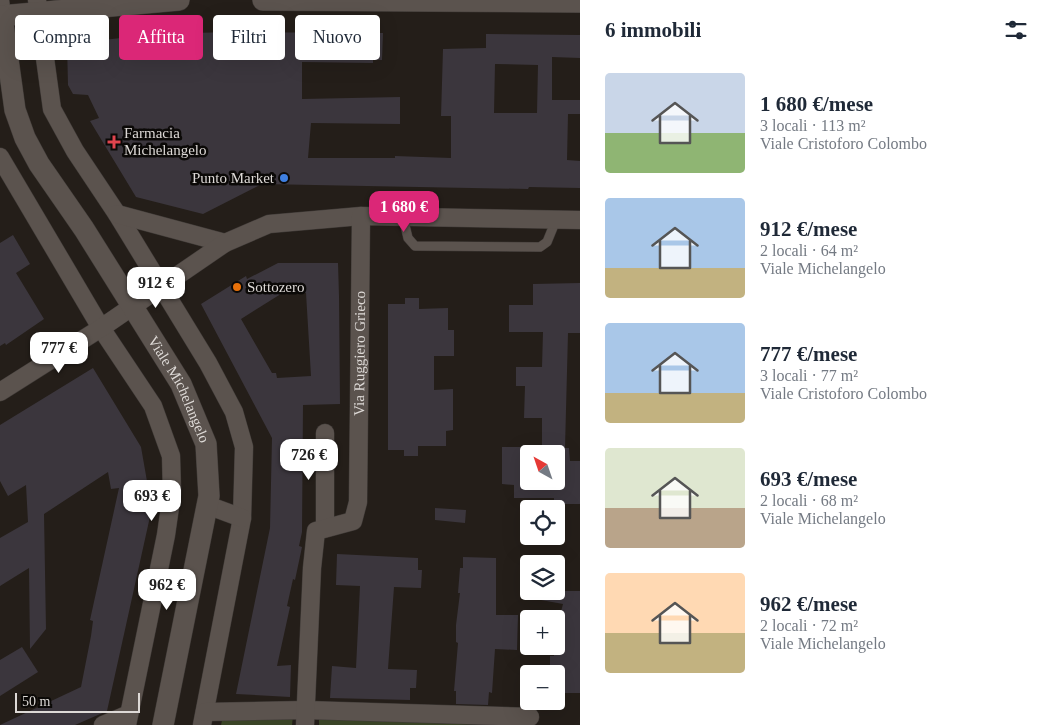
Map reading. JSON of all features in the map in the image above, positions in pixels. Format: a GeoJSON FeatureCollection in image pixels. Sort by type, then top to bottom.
{"type":"FeatureCollection","features":[{"type":"Feature","properties":{"kind":"street"},"geometry":{"type":"LineString","coordinates":[[1,11],[38,6],[179,0]]}},
{"type":"Feature","properties":{"kind":"street"},"geometry":{"type":"LineString","coordinates":[[263,0],[580,2]]}},
{"type":"Feature","properties":{"kind":"street"},"geometry":{"type":"LineString","coordinates":[[38,6],[52,109],[75,151],[117,214],[208,363],[234,412],[244,447],[242,518],[204,718],[530,717]]}},
{"type":"Feature","properties":{"kind":"street","name":"Viale Michelangelo"},"geometry":{"type":"LineString","coordinates":[[1,11],[14,110],[25,138],[39,164],[84,229],[181,384],[206,444],[207,505],[163,725]]}},
{"type":"Feature","properties":{"kind":"street","name":"Viale Michelangelo"},"geometry":{"type":"LineString","coordinates":[[0,157],[101,328],[153,406],[171,456],[172,493],[166,535],[128,719]]}},
{"type":"Feature","properties":{"kind":"street"},"geometry":{"type":"LineString","coordinates":[[117,214],[225,243]]}},
{"type":"Feature","properties":{"kind":"street"},"geometry":{"type":"LineString","coordinates":[[0,392],[101,328],[225,243],[269,224],[361,216],[580,220]]}},
{"type":"Feature","properties":{"kind":"street","name":"Via Ruggiero Grieco"},"geometry":{"type":"LineString","coordinates":[[325,528],[353,521],[358,502],[361,216]]}},
{"type":"Feature","properties":{"kind":"street"},"geometry":{"type":"LineString","coordinates":[[306,718],[312,568],[316,531],[325,528],[325,433]]}},
{"type":"Feature","properties":{"kind":"street"},"geometry":{"type":"LineString","coordinates":[[207,505],[242,518]]}},
{"type":"Feature","properties":{"kind":"street"},"geometry":{"type":"LineString","coordinates":[[103,725],[128,719]]}},
{"type":"Feature","properties":{"kind":"lane"},"geometry":{"type":"LineString","coordinates":[[403,217],[408,238],[415,246],[540,247],[547,242],[556,220]]}},
{"type":"Feature","properties":{"kind":"green space"},"geometry":{"type":"Polygon","coordinates":[[[223,716],[293,716],[292,725],[221,725],[223,716]]]}},
{"type":"Feature","properties":{"kind":"green space"},"geometry":{"type":"Polygon","coordinates":[[[319,718],[482,725],[319,725],[319,718]]]}},
{"type":"Feature","properties":{"kind":"building"},"geometry":{"type":"Polygon","coordinates":[[[213,32],[213,60],[285,60],[285,32],[295,32],[295,60],[373,60],[373,63],[302,62],[302,99],[400,97],[400,124],[311,123],[308,158],[395,158],[395,156],[451,158],[451,116],[441,116],[443,49],[486,48],[486,34],[580,35],[580,58],[552,57],[552,100],[580,100],[580,114],[568,114],[567,160],[580,161],[580,188],[529,187],[528,189],[262,184],[203,214],[136,197],[90,121],[99,118],[88,95],[73,94],[68,85],[67,60],[109,60],[109,39],[119,38],[119,60],[203,60],[203,33],[213,32]],[[495,64],[494,113],[537,113],[538,65],[495,64]]]}},
{"type":"Feature","properties":{"kind":"building"},"geometry":{"type":"Polygon","coordinates":[[[380,33],[383,33],[382,60],[380,60],[380,33]]]}},
{"type":"Feature","properties":{"kind":"building"},"geometry":{"type":"Polygon","coordinates":[[[13,235],[30,264],[16,273],[44,319],[6,345],[5,343],[0,346],[0,243],[13,235]]]}},
{"type":"Feature","properties":{"kind":"building"},"geometry":{"type":"Polygon","coordinates":[[[278,263],[338,263],[340,404],[303,405],[302,532],[299,546],[302,547],[287,606],[290,607],[277,666],[291,665],[290,697],[236,694],[270,528],[272,438],[201,304],[246,276],[247,279],[278,263]],[[284,292],[241,319],[272,373],[276,373],[277,378],[311,376],[306,293],[284,292]]]}},
{"type":"Feature","properties":{"kind":"building"},"geometry":{"type":"Polygon","coordinates":[[[580,283],[580,333],[568,333],[565,448],[565,445],[542,445],[542,418],[524,418],[525,386],[516,386],[516,367],[542,367],[543,332],[509,332],[509,305],[533,305],[533,284],[580,283]]]}},
{"type":"Feature","properties":{"kind":"building"},"geometry":{"type":"Polygon","coordinates":[[[405,298],[419,298],[419,309],[448,308],[448,330],[454,330],[454,356],[434,356],[434,390],[453,389],[453,430],[446,431],[446,446],[418,446],[418,456],[404,456],[404,450],[388,450],[388,304],[405,304],[405,298]]]}},
{"type":"Feature","properties":{"kind":"building"},"geometry":{"type":"Polygon","coordinates":[[[93,368],[141,447],[151,504],[151,512],[107,711],[75,725],[0,725],[81,687],[91,636],[93,621],[90,620],[119,488],[111,489],[108,472],[44,514],[46,629],[30,649],[29,568],[0,586],[0,538],[28,522],[26,485],[8,496],[0,481],[0,425],[93,368]]]}},
{"type":"Feature","properties":{"kind":"building"},"geometry":{"type":"Polygon","coordinates":[[[502,447],[520,447],[520,490],[565,490],[565,448],[569,448],[570,461],[580,461],[580,504],[565,504],[565,500],[554,500],[554,498],[514,498],[514,485],[502,484],[502,447]]]}},
{"type":"Feature","properties":{"kind":"building"},"geometry":{"type":"Polygon","coordinates":[[[435,508],[466,510],[465,523],[435,520],[435,508]]]}},
{"type":"Feature","properties":{"kind":"building"},"geometry":{"type":"Polygon","coordinates":[[[337,554],[418,558],[418,570],[422,570],[421,588],[394,587],[388,669],[417,670],[416,688],[410,688],[410,700],[330,698],[332,666],[356,668],[359,607],[360,586],[336,585],[337,554]]]}},
{"type":"Feature","properties":{"kind":"building"},"geometry":{"type":"Polygon","coordinates":[[[463,557],[496,558],[496,615],[518,615],[517,650],[495,649],[492,693],[489,692],[488,705],[456,704],[456,691],[454,691],[458,643],[456,642],[456,625],[460,593],[458,593],[460,568],[463,568],[463,557]]]}},
{"type":"Feature","properties":{"kind":"building"},"geometry":{"type":"Polygon","coordinates":[[[565,591],[580,591],[580,693],[565,693],[565,665],[550,665],[550,656],[565,655],[565,610],[561,610],[563,604],[541,600],[565,600],[565,591]]]}},
{"type":"Feature","properties":{"kind":"building"},"geometry":{"type":"Polygon","coordinates":[[[22,647],[38,672],[0,696],[0,660],[22,647]]]}},
{"type":"Feature","properties":{"kind":"place","name":"Farmacia Michelangelo"},"geometry":{"type":"Point","coordinates":[114,142]}},
{"type":"Feature","properties":{"kind":"place","name":"Punto Market"},"geometry":{"type":"Point","coordinates":[284,178]}},
{"type":"Feature","properties":{"kind":"place","name":"Sottozero"},"geometry":{"type":"Point","coordinates":[237,287]}}]}
